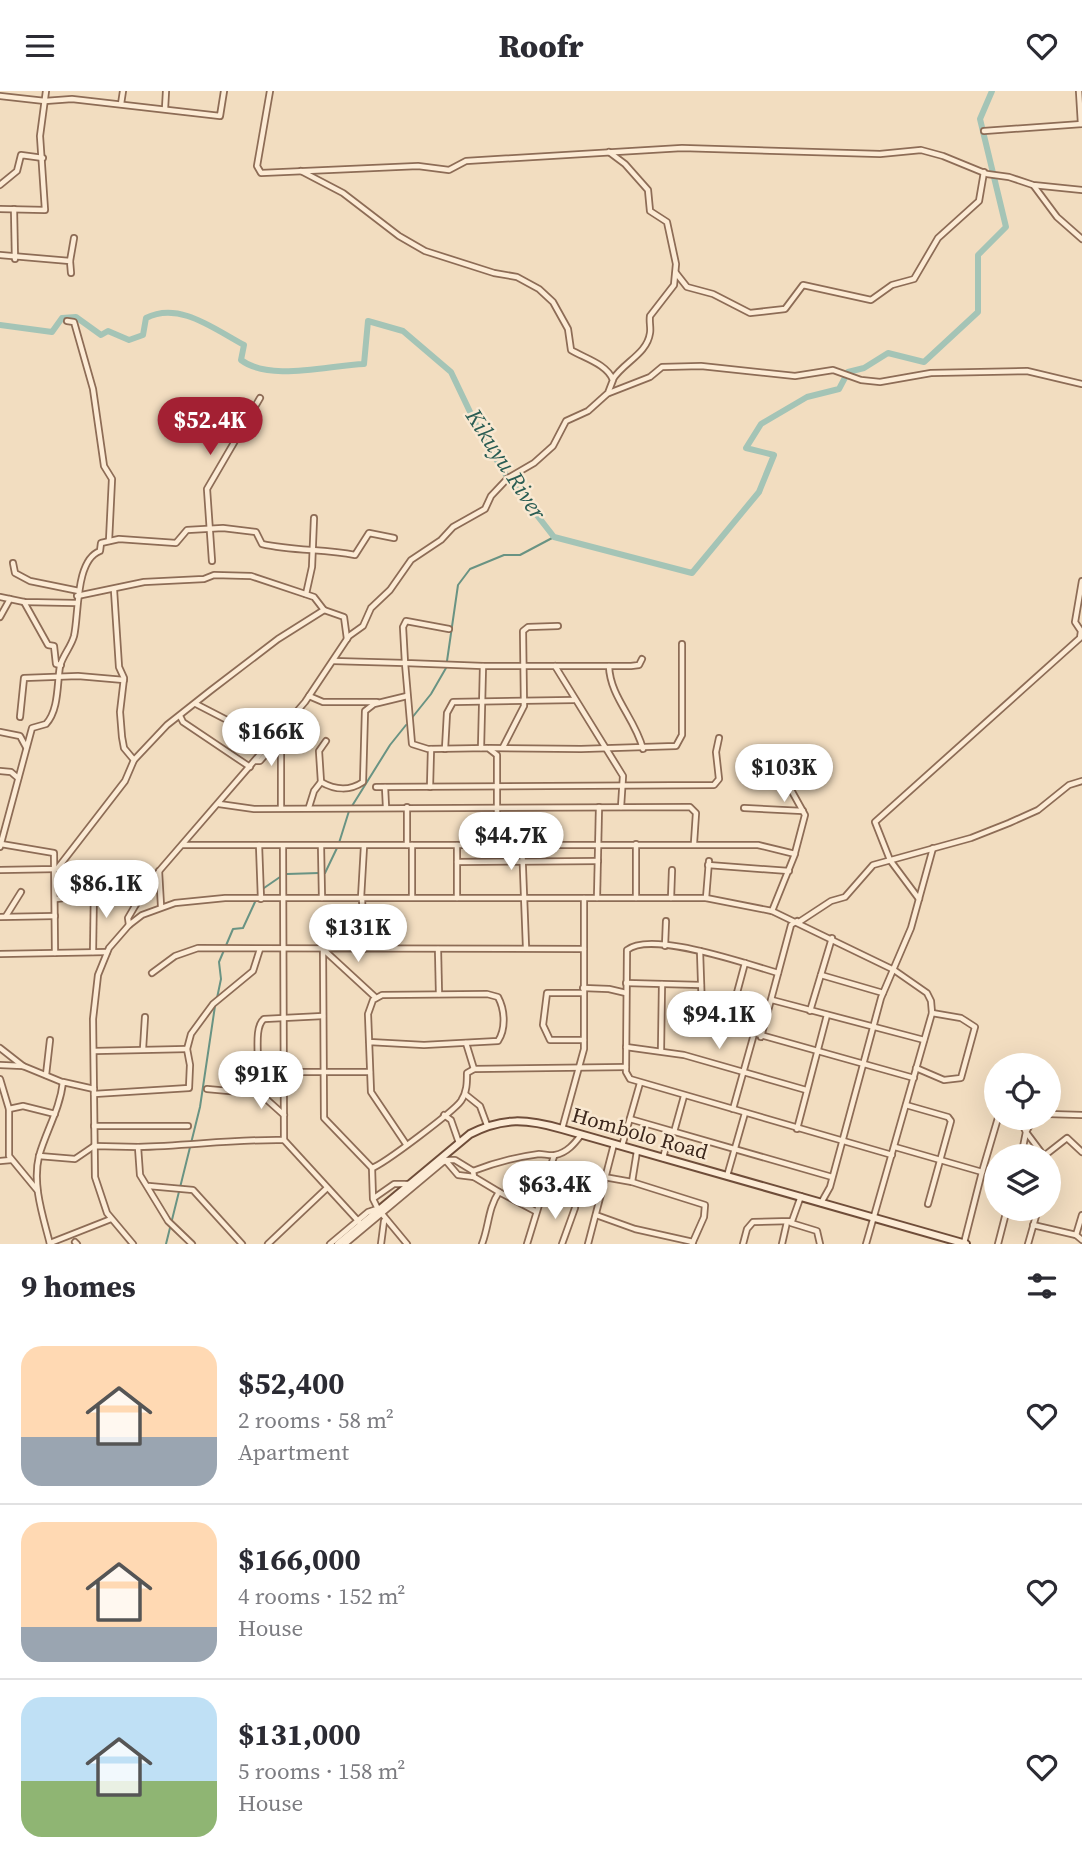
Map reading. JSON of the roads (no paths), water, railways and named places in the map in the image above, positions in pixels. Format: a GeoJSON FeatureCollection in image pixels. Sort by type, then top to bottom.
{"type":"FeatureCollection","features":[{"type":"Feature","properties":{"kind":"street"},"geometry":{"type":"LineString","coordinates":[[0,209],[45,210],[40,136],[46,91]]}},
{"type":"Feature","properties":{"kind":"street"},"geometry":{"type":"LineString","coordinates":[[121,104],[123,91]]}},
{"type":"Feature","properties":{"kind":"street"},"geometry":{"type":"LineString","coordinates":[[166,91],[166,109]]}},
{"type":"Feature","properties":{"kind":"street"},"geometry":{"type":"LineString","coordinates":[[0,96],[45,101],[57,98],[220,116],[225,91]]}},
{"type":"Feature","properties":{"kind":"street"},"geometry":{"type":"LineString","coordinates":[[270,91],[257,169],[261,173],[418,166],[449,170],[466,161],[699,148],[880,155],[921,151],[1033,185],[1082,190]]}},
{"type":"Feature","properties":{"kind":"street"},"geometry":{"type":"LineString","coordinates":[[984,131],[1082,124],[1079,91]]}},
{"type":"Feature","properties":{"kind":"street"},"geometry":{"type":"LineString","coordinates":[[608,393],[612,380],[620,369],[647,346],[651,330],[650,316],[672,291],[676,273],[667,222],[650,211],[648,190],[626,165],[610,152]]}},
{"type":"Feature","properties":{"kind":"street"},"geometry":{"type":"LineString","coordinates":[[0,185],[17,171],[22,155],[43,158]]}},
{"type":"Feature","properties":{"kind":"street"},"geometry":{"type":"LineString","coordinates":[[301,171],[343,193],[394,233],[425,251],[494,273],[517,277],[539,289],[553,302],[568,328],[571,350],[593,361],[610,374],[612,380]]}},
{"type":"Feature","properties":{"kind":"street"},"geometry":{"type":"LineString","coordinates":[[676,273],[688,288],[713,294],[751,313],[784,309],[801,285],[871,300],[892,285],[914,279],[938,238],[979,201],[984,172]]}},
{"type":"Feature","properties":{"kind":"street"},"geometry":{"type":"LineString","coordinates":[[1033,185],[1057,217],[1082,239]]}},
{"type":"Feature","properties":{"kind":"street"},"geometry":{"type":"LineString","coordinates":[[15,209],[15,259]]}},
{"type":"Feature","properties":{"kind":"street"},"geometry":{"type":"LineString","coordinates":[[71,273],[74,238]]}},
{"type":"Feature","properties":{"kind":"street"},"geometry":{"type":"LineString","coordinates":[[0,255],[15,259],[70,261]]}},
{"type":"Feature","properties":{"kind":"street"},"geometry":{"type":"LineString","coordinates":[[67,321],[74,321],[83,344],[98,414],[104,466],[112,479],[109,541]]}},
{"type":"Feature","properties":{"kind":"street"},"geometry":{"type":"LineString","coordinates":[[129,925],[128,918],[160,870],[271,745],[347,640],[363,626],[371,608],[390,590],[411,560],[441,540],[453,527],[485,509],[492,494],[508,478],[534,463],[553,446],[566,421],[588,411],[608,393],[650,377],[662,367],[688,365],[795,376],[833,370],[860,380],[880,382],[931,373],[1027,371],[1082,384]]}},
{"type":"Feature","properties":{"kind":"street"},"geometry":{"type":"LineString","coordinates":[[212,561],[207,489],[260,398]]}},
{"type":"Feature","properties":{"kind":"street"},"geometry":{"type":"LineString","coordinates":[[306,594],[314,551],[314,518]]}},
{"type":"Feature","properties":{"kind":"street"},"geometry":{"type":"LineString","coordinates":[[55,953],[57,869],[52,851],[1,846],[26,747],[33,727],[46,724],[50,719],[61,665],[73,638],[77,597],[92,555],[100,551],[101,543],[135,539],[176,544],[187,530],[209,528],[256,532],[262,544],[355,555],[369,533],[394,538]]}},
{"type":"Feature","properties":{"kind":"street"},"geometry":{"type":"LineString","coordinates":[[13,563],[15,573],[30,581],[77,597]]}},
{"type":"Feature","properties":{"kind":"street"},"geometry":{"type":"LineString","coordinates":[[0,597],[24,601],[77,597],[144,582],[194,580],[224,574],[251,576],[306,594],[317,599],[324,610],[344,617],[347,640]]}},
{"type":"Feature","properties":{"kind":"street"},"geometry":{"type":"LineString","coordinates":[[919,899],[890,860],[875,827],[877,819],[1080,638],[1081,631],[1075,622],[1082,581]]}},
{"type":"Feature","properties":{"kind":"street"},"geometry":{"type":"LineString","coordinates":[[114,590],[119,667],[124,680],[120,712],[122,737],[124,748],[134,760]]}},
{"type":"Feature","properties":{"kind":"street"},"geometry":{"type":"LineString","coordinates":[[0,617],[10,599]]}},
{"type":"Feature","properties":{"kind":"street"},"geometry":{"type":"LineString","coordinates":[[24,601],[43,631],[46,642],[54,646],[57,664],[61,665]]}},
{"type":"Feature","properties":{"kind":"street"},"geometry":{"type":"LineString","coordinates":[[57,869],[125,781],[134,760],[196,703],[278,639],[324,610]]}},
{"type":"Feature","properties":{"kind":"street"},"geometry":{"type":"LineString","coordinates":[[449,629],[406,621],[403,627],[412,744],[431,749],[670,748],[680,742],[682,645]]}},
{"type":"Feature","properties":{"kind":"street"},"geometry":{"type":"LineString","coordinates":[[503,748],[524,701],[523,631],[528,627],[558,626]]}},
{"type":"Feature","properties":{"kind":"street"},"geometry":{"type":"LineString","coordinates":[[333,661],[483,666],[610,666],[639,665],[642,659]]}},
{"type":"Feature","properties":{"kind":"street"},"geometry":{"type":"LineString","coordinates":[[554,665],[623,776],[621,807]]}},
{"type":"Feature","properties":{"kind":"street"},"geometry":{"type":"LineString","coordinates":[[481,748],[483,666]]}},
{"type":"Feature","properties":{"kind":"street"},"geometry":{"type":"LineString","coordinates":[[610,666],[611,687],[638,731],[643,749]]}},
{"type":"Feature","properties":{"kind":"street"},"geometry":{"type":"LineString","coordinates":[[20,717],[24,678],[124,680]]}},
{"type":"Feature","properties":{"kind":"street"},"geometry":{"type":"LineString","coordinates":[[309,696],[323,702],[380,703]]}},
{"type":"Feature","properties":{"kind":"street"},"geometry":{"type":"LineString","coordinates":[[321,782],[342,789],[355,787],[363,782],[365,711],[380,703],[407,696]]}},
{"type":"Feature","properties":{"kind":"street"},"geometry":{"type":"LineString","coordinates":[[445,749],[447,713],[451,704],[575,700]]}},
{"type":"Feature","properties":{"kind":"street"},"geometry":{"type":"LineString","coordinates":[[196,703],[271,745],[279,746],[282,751]]}},
{"type":"Feature","properties":{"kind":"street"},"geometry":{"type":"LineString","coordinates":[[180,716],[191,728],[250,767]]}},
{"type":"Feature","properties":{"kind":"street"},"geometry":{"type":"LineString","coordinates":[[281,808],[284,725]]}},
{"type":"Feature","properties":{"kind":"street"},"geometry":{"type":"LineString","coordinates":[[0,732],[20,736],[26,747]]}},
{"type":"Feature","properties":{"kind":"street"},"geometry":{"type":"LineString","coordinates":[[376,787],[714,785],[719,779],[716,752],[719,738]]}},
{"type":"Feature","properties":{"kind":"street"},"geometry":{"type":"LineString","coordinates":[[310,807],[314,791],[321,782],[318,751],[326,741]]}},
{"type":"Feature","properties":{"kind":"street"},"geometry":{"type":"LineString","coordinates":[[488,748],[497,755],[497,845]]}},
{"type":"Feature","properties":{"kind":"street"},"geometry":{"type":"LineString","coordinates":[[430,787],[431,749]]}},
{"type":"Feature","properties":{"kind":"street"},"geometry":{"type":"LineString","coordinates":[[772,911],[803,831],[804,811],[774,759]]}},
{"type":"Feature","properties":{"kind":"street"},"geometry":{"type":"LineString","coordinates":[[0,771],[11,772],[18,779]]}},
{"type":"Feature","properties":{"kind":"street"},"geometry":{"type":"LineString","coordinates":[[761,1037],[791,925],[831,901],[845,897],[868,868],[971,838],[1031,813],[1069,785],[1082,781]]}},
{"type":"Feature","properties":{"kind":"street"},"geometry":{"type":"LineString","coordinates":[[385,787],[386,807]]}},
{"type":"Feature","properties":{"kind":"street"},"geometry":{"type":"LineString","coordinates":[[219,804],[281,808],[695,809],[694,843]]}},
{"type":"Feature","properties":{"kind":"street"},"geometry":{"type":"LineString","coordinates":[[407,807],[412,897]]}},
{"type":"Feature","properties":{"kind":"street"},"geometry":{"type":"LineString","coordinates":[[597,898],[599,807]]}},
{"type":"Feature","properties":{"kind":"street"},"geometry":{"type":"LineString","coordinates":[[744,808],[804,811]]}},
{"type":"Feature","properties":{"kind":"street"},"geometry":{"type":"LineString","coordinates":[[636,843],[636,898]]}},
{"type":"Feature","properties":{"kind":"street"},"geometry":{"type":"LineString","coordinates":[[183,845],[694,843],[758,845],[795,854]]}},
{"type":"Feature","properties":{"kind":"street"},"geometry":{"type":"LineString","coordinates":[[522,844],[526,947]]}},
{"type":"Feature","properties":{"kind":"street"},"geometry":{"type":"LineString","coordinates":[[259,845],[261,899]]}},
{"type":"Feature","properties":{"kind":"street"},"geometry":{"type":"LineString","coordinates":[[457,845],[457,898]]}},
{"type":"Feature","properties":{"kind":"street"},"geometry":{"type":"LineString","coordinates":[[283,846],[284,1140],[359,1222]]}},
{"type":"Feature","properties":{"kind":"street"},"geometry":{"type":"LineString","coordinates":[[321,846],[322,898]]}},
{"type":"Feature","properties":{"kind":"street"},"geometry":{"type":"LineString","coordinates":[[364,846],[364,949]]}},
{"type":"Feature","properties":{"kind":"street"},"geometry":{"type":"LineString","coordinates":[[821,1203],[843,1141],[883,993],[919,899],[933,848]]}},
{"type":"Feature","properties":{"kind":"street"},"geometry":{"type":"LineString","coordinates":[[457,862],[598,861]]}},
{"type":"Feature","properties":{"kind":"street"},"geometry":{"type":"LineString","coordinates":[[706,898],[708,863],[789,871]]}},
{"type":"Feature","properties":{"kind":"street"},"geometry":{"type":"LineString","coordinates":[[0,870],[57,869]]}},
{"type":"Feature","properties":{"kind":"street"},"geometry":{"type":"LineString","coordinates":[[160,870],[161,906]]}},
{"type":"Feature","properties":{"kind":"street"},"geometry":{"type":"LineString","coordinates":[[671,898],[672,870]]}},
{"type":"Feature","properties":{"kind":"street"},"geometry":{"type":"LineString","coordinates":[[56,899],[74,899],[101,885],[115,886],[119,897],[136,904]]}},
{"type":"Feature","properties":{"kind":"street"},"geometry":{"type":"LineString","coordinates":[[93,952],[94,888]]}},
{"type":"Feature","properties":{"kind":"street"},"geometry":{"type":"LineString","coordinates":[[3,916],[21,892]]}},
{"type":"Feature","properties":{"kind":"street"},"geometry":{"type":"LineString","coordinates":[[82,894],[94,899]]}},
{"type":"Feature","properties":{"kind":"street"},"geometry":{"type":"LineString","coordinates":[[131,1243],[111,1219],[96,1180],[95,988],[107,952],[129,925],[161,906],[191,900],[412,897],[706,898],[772,911],[798,921],[894,970],[927,993],[932,1013],[866,1244]]}},
{"type":"Feature","properties":{"kind":"street"},"geometry":{"type":"LineString","coordinates":[[562,1129],[584,1040],[583,898]]}},
{"type":"Feature","properties":{"kind":"street"},"geometry":{"type":"LineString","coordinates":[[3,916],[55,916]]}},
{"type":"Feature","properties":{"kind":"street"},"geometry":{"type":"LineString","coordinates":[[665,946],[666,921]]}},
{"type":"Feature","properties":{"kind":"street"},"geometry":{"type":"LineString","coordinates":[[810,1011],[832,938]]}},
{"type":"Feature","properties":{"kind":"street"},"geometry":{"type":"LineString","coordinates":[[778,973],[686,946],[636,945],[627,950],[626,1066],[630,1079],[892,1155]]}},
{"type":"Feature","properties":{"kind":"street"},"geometry":{"type":"LineString","coordinates":[[152,972],[168,960],[194,948],[584,949]]}},
{"type":"Feature","properties":{"kind":"street"},"geometry":{"type":"LineString","coordinates":[[0,1048],[23,1066],[94,1092],[189,1089],[190,1065],[187,1049],[191,1034],[213,1004],[253,971],[260,949]]}},
{"type":"Feature","properties":{"kind":"street"},"geometry":{"type":"LineString","coordinates":[[323,949],[375,997],[487,993],[498,997],[503,1011],[501,1038],[498,1041],[369,1042]]}},
{"type":"Feature","properties":{"kind":"street"},"geometry":{"type":"LineString","coordinates":[[323,949],[324,1118],[372,1168],[373,1199],[381,1214],[407,1244]]}},
{"type":"Feature","properties":{"kind":"street"},"geometry":{"type":"LineString","coordinates":[[438,949],[439,994]]}},
{"type":"Feature","properties":{"kind":"street"},"geometry":{"type":"LineString","coordinates":[[700,951],[703,1014],[707,1020],[914,1078]]}},
{"type":"Feature","properties":{"kind":"street"},"geometry":{"type":"LineString","coordinates":[[0,954],[107,952]]}},
{"type":"Feature","properties":{"kind":"street"},"geometry":{"type":"LineString","coordinates":[[728,1027],[745,963]]}},
{"type":"Feature","properties":{"kind":"street"},"geometry":{"type":"LineString","coordinates":[[821,975],[883,993]]}},
{"type":"Feature","properties":{"kind":"street"},"geometry":{"type":"LineString","coordinates":[[584,1040],[550,1040],[542,1025],[547,993],[662,984],[701,985]]}},
{"type":"Feature","properties":{"kind":"street"},"geometry":{"type":"LineString","coordinates":[[661,1050],[662,984]]}},
{"type":"Feature","properties":{"kind":"street"},"geometry":{"type":"LineString","coordinates":[[375,997],[368,1014],[372,1097],[405,1144]]}},
{"type":"Feature","properties":{"kind":"street"},"geometry":{"type":"LineString","coordinates":[[772,1000],[924,1040]]}},
{"type":"Feature","properties":{"kind":"street"},"geometry":{"type":"LineString","coordinates":[[916,1068],[950,1080],[964,1075],[975,1027],[961,1018],[932,1013]]}},
{"type":"Feature","properties":{"kind":"street"},"geometry":{"type":"LineString","coordinates":[[797,1129],[827,1015]]}},
{"type":"Feature","properties":{"kind":"street"},"geometry":{"type":"LineString","coordinates":[[255,1089],[259,1067],[259,1024],[264,1019],[285,1016],[323,1016]]}},
{"type":"Feature","properties":{"kind":"street"},"geometry":{"type":"LineString","coordinates":[[143,1049],[145,1017]]}},
{"type":"Feature","properties":{"kind":"street"},"geometry":{"type":"LineString","coordinates":[[733,1109],[754,1034]]}},
{"type":"Feature","properties":{"kind":"street"},"geometry":{"type":"LineString","coordinates":[[46,1075],[50,1040]]}},
{"type":"Feature","properties":{"kind":"street"},"geometry":{"type":"LineString","coordinates":[[466,1043],[474,1069]]}},
{"type":"Feature","properties":{"kind":"street"},"geometry":{"type":"LineString","coordinates":[[626,1047],[661,1050],[806,1090]]}},
{"type":"Feature","properties":{"kind":"street"},"geometry":{"type":"LineString","coordinates":[[95,1051],[187,1049]]}},
{"type":"Feature","properties":{"kind":"street"},"geometry":{"type":"LineString","coordinates":[[0,1065],[23,1066]]}},
{"type":"Feature","properties":{"kind":"street"},"geometry":{"type":"LineString","coordinates":[[372,1168],[391,1158],[405,1144],[452,1110],[465,1094],[467,1073],[474,1069],[578,1070],[626,1066]]}},
{"type":"Feature","properties":{"kind":"street"},"geometry":{"type":"LineString","coordinates":[[284,1072],[370,1072]]}},
{"type":"Feature","properties":{"kind":"street"},"geometry":{"type":"LineString","coordinates":[[0,1079],[9,1109],[11,1160],[38,1191]]}},
{"type":"Feature","properties":{"kind":"street"},"geometry":{"type":"LineString","coordinates":[[63,1082],[55,1114],[39,1157],[38,1191],[50,1244],[111,1219]]}},
{"type":"Feature","properties":{"kind":"street"},"geometry":{"type":"LineString","coordinates":[[588,1244],[604,1177],[630,1119],[640,1083]]}},
{"type":"Feature","properties":{"kind":"street"},"geometry":{"type":"LineString","coordinates":[[207,1089],[240,1092],[255,1089]]}},
{"type":"Feature","properties":{"kind":"street"},"geometry":{"type":"LineString","coordinates":[[255,1089],[284,1115]]}},
{"type":"Feature","properties":{"kind":"street"},"geometry":{"type":"LineString","coordinates":[[465,1094],[480,1106],[487,1125]]}},
{"type":"Feature","properties":{"kind":"street"},"geometry":{"type":"LineString","coordinates":[[663,1158],[684,1096]]}},
{"type":"Feature","properties":{"kind":"street"},"geometry":{"type":"LineString","coordinates":[[906,1105],[950,1119],[928,1204]]}},
{"type":"Feature","properties":{"kind":"street"},"geometry":{"type":"LineString","coordinates":[[9,1109],[23,1106],[55,1114]]}},
{"type":"Feature","properties":{"kind":"street"},"geometry":{"type":"LineString","coordinates":[[452,1110],[451,1120],[459,1143]]}},
{"type":"Feature","properties":{"kind":"street"},"geometry":{"type":"LineString","coordinates":[[726,1177],[736,1151],[745,1113]]}},
{"type":"Feature","properties":{"kind":"street"},"geometry":{"type":"LineString","coordinates":[[1061,1114],[1082,1115]]}},
{"type":"Feature","properties":{"kind":"street"},"geometry":{"type":"LineString","coordinates":[[444,1115],[451,1120]]}},
{"type":"Feature","properties":{"kind":"street","name":"Hombolo Road"},"geometry":{"type":"LineString","coordinates":[[341,1241],[359,1222],[381,1214],[409,1184],[444,1159],[459,1143],[487,1125],[524,1119],[965,1244]]}},
{"type":"Feature","properties":{"kind":"street"},"geometry":{"type":"LineString","coordinates":[[630,1119],[832,1177]]}},
{"type":"Feature","properties":{"kind":"street"},"geometry":{"type":"LineString","coordinates":[[94,1126],[188,1126]]}},
{"type":"Feature","properties":{"kind":"street"},"geometry":{"type":"LineString","coordinates":[[965,1244],[994,1130]]}},
{"type":"Feature","properties":{"kind":"street"},"geometry":{"type":"LineString","coordinates":[[1026,1132],[1035,1144]]}},
{"type":"Feature","properties":{"kind":"street"},"geometry":{"type":"LineString","coordinates":[[1024,1144],[1026,1132]]}},
{"type":"Feature","properties":{"kind":"street"},"geometry":{"type":"LineString","coordinates":[[444,1159],[458,1175],[473,1174],[493,1162],[540,1154],[554,1156],[572,1147],[582,1135]]}},
{"type":"Feature","properties":{"kind":"street"},"geometry":{"type":"LineString","coordinates":[[1060,1144],[1068,1138],[1082,1152]]}},
{"type":"Feature","properties":{"kind":"street"},"geometry":{"type":"LineString","coordinates":[[39,1157],[79,1158],[94,1146],[189,1145],[240,1139],[284,1140]]}},
{"type":"Feature","properties":{"kind":"street"},"geometry":{"type":"LineString","coordinates":[[138,1147],[139,1175],[168,1221],[192,1244]]}},
{"type":"Feature","properties":{"kind":"street"},"geometry":{"type":"LineString","coordinates":[[895,1147],[982,1172]]}},
{"type":"Feature","properties":{"kind":"street"},"geometry":{"type":"LineString","coordinates":[[632,1182],[637,1151]]}},
{"type":"Feature","properties":{"kind":"street"},"geometry":{"type":"LineString","coordinates":[[527,1244],[554,1156]]}},
{"type":"Feature","properties":{"kind":"street"},"geometry":{"type":"LineString","coordinates":[[330,1244],[341,1241],[381,1214],[444,1159],[455,1160],[499,1192],[536,1211]]}},
{"type":"Feature","properties":{"kind":"street"},"geometry":{"type":"LineString","coordinates":[[0,1161],[11,1160]]}},
{"type":"Feature","properties":{"kind":"street"},"geometry":{"type":"LineString","coordinates":[[596,1215],[635,1229],[692,1243],[704,1217],[705,1205],[632,1182],[604,1177]]}},
{"type":"Feature","properties":{"kind":"street"},"geometry":{"type":"LineString","coordinates":[[373,1199],[394,1184],[409,1184]]}},
{"type":"Feature","properties":{"kind":"street"},"geometry":{"type":"LineString","coordinates":[[148,1186],[193,1190],[242,1244]]}},
{"type":"Feature","properties":{"kind":"street"},"geometry":{"type":"LineString","coordinates":[[268,1244],[327,1188]]}},
{"type":"Feature","properties":{"kind":"street"},"geometry":{"type":"LineString","coordinates":[[154,1199],[159,1189]]}},
{"type":"Feature","properties":{"kind":"street"},"geometry":{"type":"LineString","coordinates":[[482,1244],[488,1229],[489,1211],[499,1192]]}},
{"type":"Feature","properties":{"kind":"street"},"geometry":{"type":"LineString","coordinates":[[782,1244],[788,1222],[794,1219],[801,1196]]}},
{"type":"Feature","properties":{"kind":"street"},"geometry":{"type":"LineString","coordinates":[[562,1244],[575,1208]]}},
{"type":"Feature","properties":{"kind":"street"},"geometry":{"type":"LineString","coordinates":[[381,1214],[381,1244]]}},
{"type":"Feature","properties":{"kind":"street"},"geometry":{"type":"LineString","coordinates":[[1076,1235],[1082,1215]]}},
{"type":"Feature","properties":{"kind":"street"},"geometry":{"type":"LineString","coordinates":[[743,1244],[747,1229],[753,1222],[762,1219],[788,1222],[817,1231],[820,1244]]}},
{"type":"Feature","properties":{"kind":"street"},"geometry":{"type":"LineString","coordinates":[[998,1244],[1004,1221]]}},
{"type":"Feature","properties":{"kind":"street"},"geometry":{"type":"LineString","coordinates":[[1028,1244],[1034,1221]]}},
{"type":"Feature","properties":{"kind":"street"},"geometry":{"type":"LineString","coordinates":[[1033,1225],[1076,1235],[1082,1240]]}},
{"type":"Feature","properties":{"kind":"waterway","name":"Kikuyu River"},"geometry":{"type":"LineString","coordinates":[[0,325],[52,332],[62,318],[76,317],[101,335],[108,331],[129,340],[143,335],[146,318],[158,314],[184,315],[209,325],[244,345],[241,360],[253,367],[283,371],[364,364],[368,321],[403,331],[451,372],[482,437],[508,478],[554,537],[692,573],[759,492],[774,455],[746,448],[761,424],[807,397],[839,389],[848,372],[864,368],[888,353],[924,362],[978,312],[978,255],[1006,227],[980,119],[992,91]]}},
{"type":"Feature","properties":{"kind":"waterway"},"geometry":{"type":"LineString","coordinates":[[447,661],[458,585],[470,569],[504,555],[520,555],[554,537]]}},
{"type":"Feature","properties":{"kind":"waterway"},"geometry":{"type":"LineString","coordinates":[[411,719],[431,694],[446,668]]}},
{"type":"Feature","properties":{"kind":"waterway"},"geometry":{"type":"LineString","coordinates":[[352,806],[390,745],[406,725]]}},
{"type":"Feature","properties":{"kind":"waterway"},"geometry":{"type":"LineString","coordinates":[[339,843],[349,811]]}},
{"type":"Feature","properties":{"kind":"waterway"},"geometry":{"type":"LineString","coordinates":[[325,873],[337,848]]}},
{"type":"Feature","properties":{"kind":"waterway"},"geometry":{"type":"LineString","coordinates":[[287,874],[319,873]]}},
{"type":"Feature","properties":{"kind":"waterway"},"geometry":{"type":"LineString","coordinates":[[264,888],[280,877]]}},
{"type":"Feature","properties":{"kind":"waterway"},"geometry":{"type":"LineString","coordinates":[[217,998],[221,979],[219,962],[233,929],[243,928],[255,902]]}},
{"type":"Feature","properties":{"kind":"waterway"},"geometry":{"type":"LineString","coordinates":[[166,1244],[200,1107],[215,1006]]}}]}
